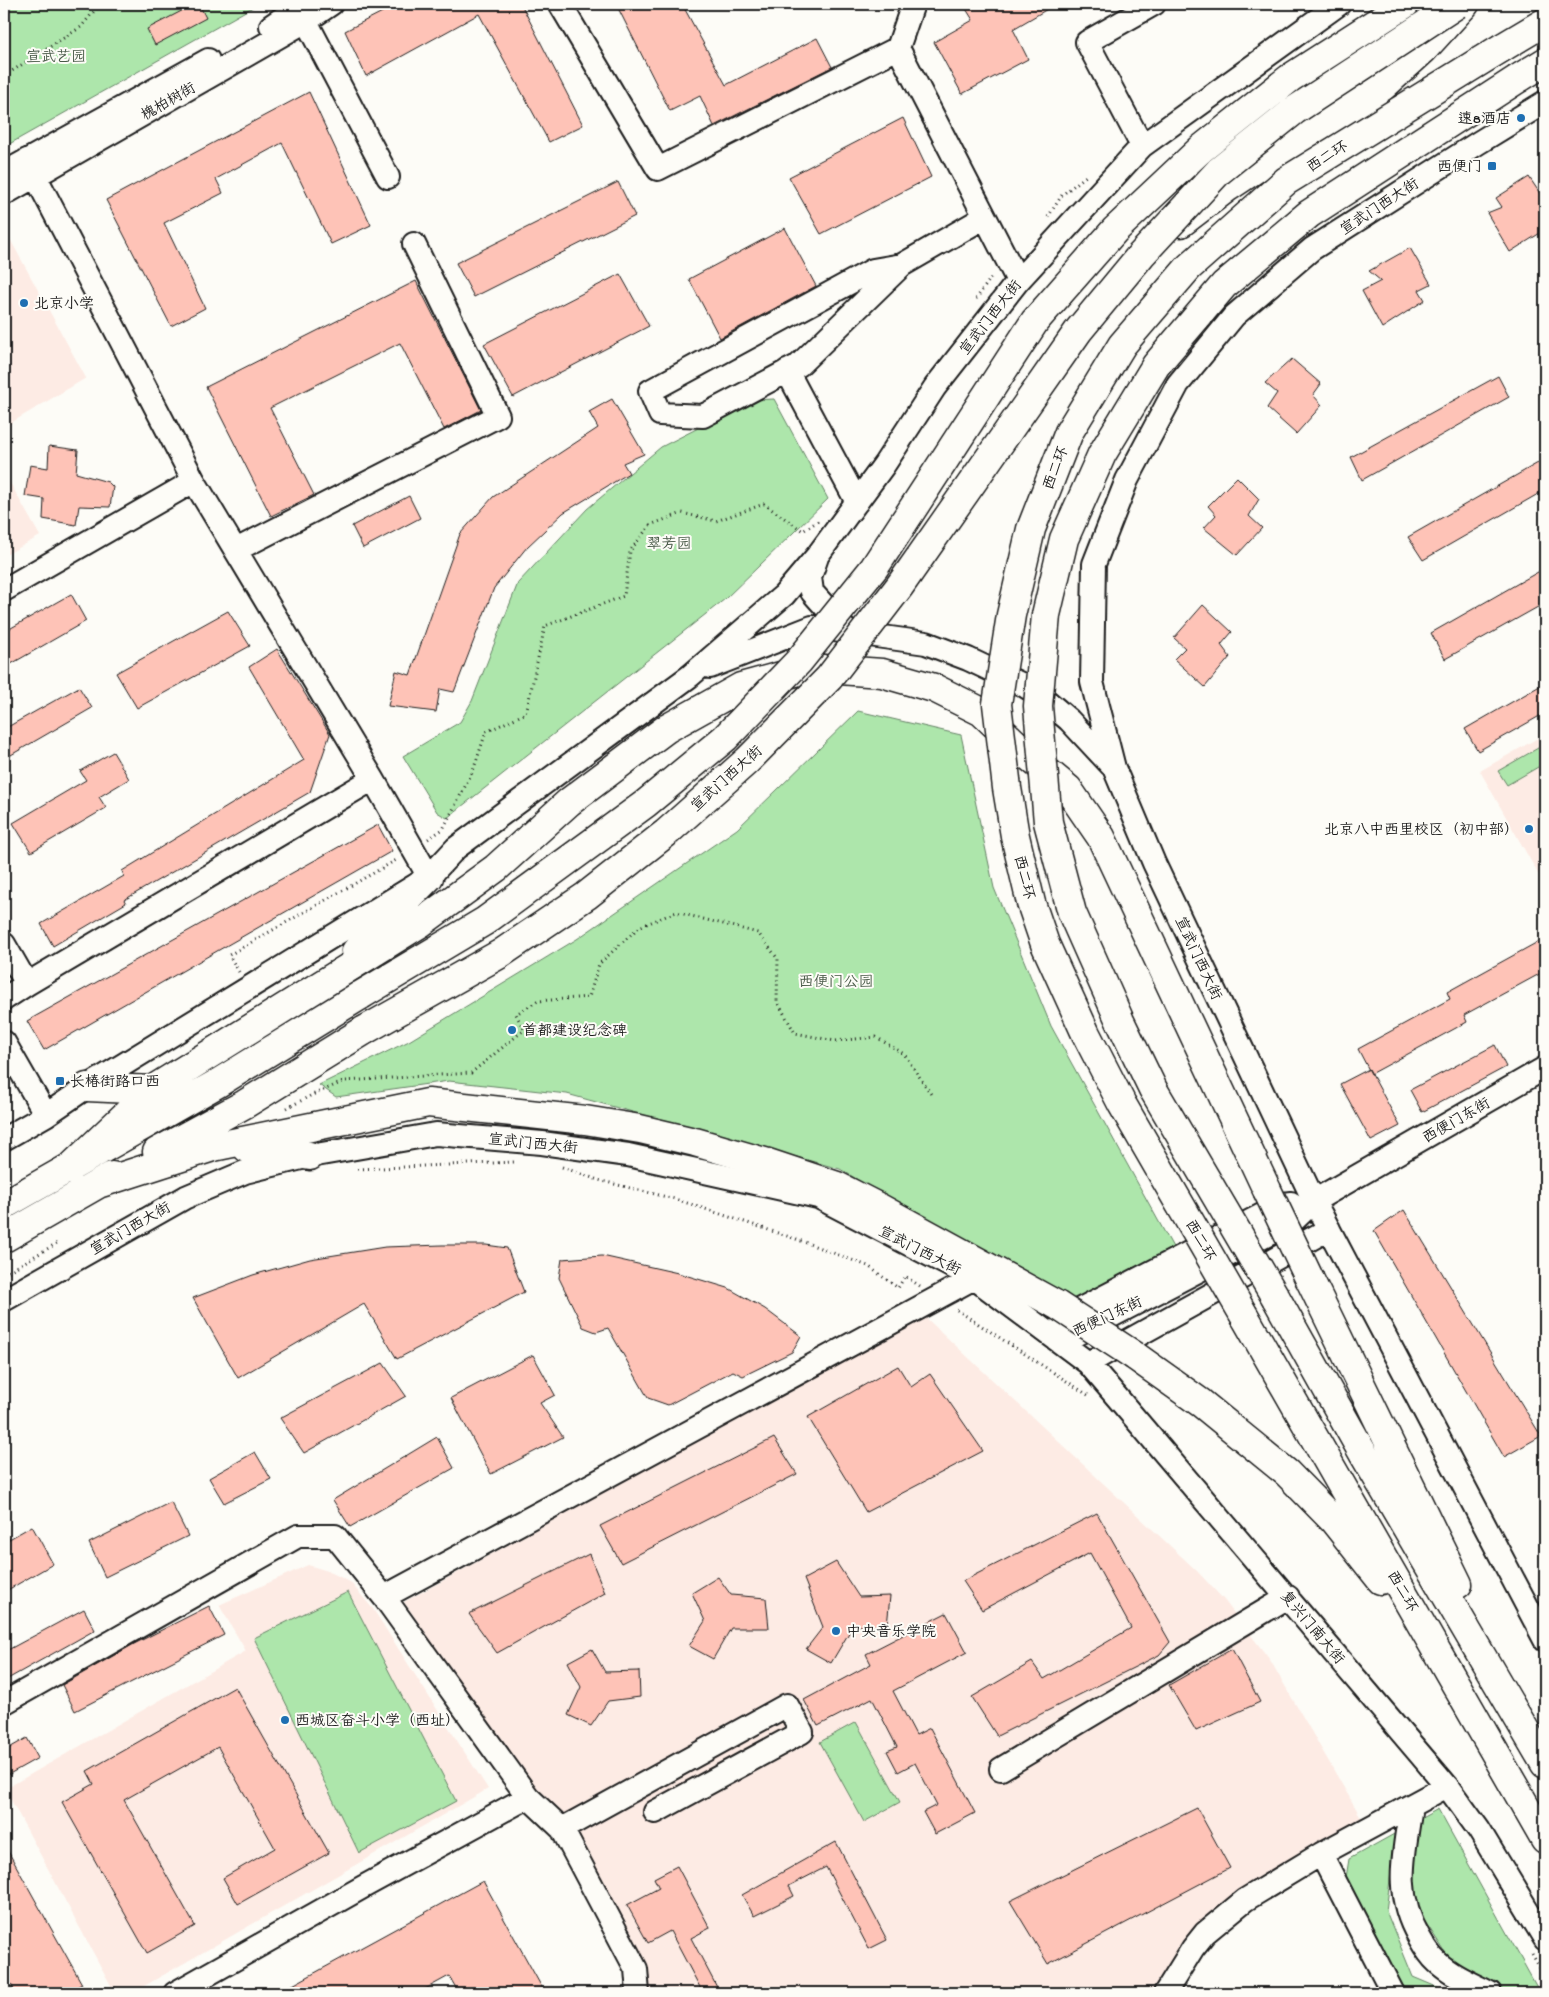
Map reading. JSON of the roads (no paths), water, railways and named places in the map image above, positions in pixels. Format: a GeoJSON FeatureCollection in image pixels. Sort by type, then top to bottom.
{"type":"FeatureCollection","features":[{"type":"Feature","properties":{"kind":"highway","name":"宣武门西大街"},"geometry":{"type":"LineString","coordinates":[[4,1205],[218,1083],[485,921],[645,804],[725,738],[799,661],[874,568],[1035,321],[1115,230],[1201,149],[1290,78],[1405,4]]}},
{"type":"Feature","properties":{"kind":"highway","name":"宣武门西大街"},"geometry":{"type":"LineString","coordinates":[[4,1238],[244,1104],[365,1030],[500,954],[586,896],[666,833],[748,760],[829,678],[899,587],[1079,330],[1141,254],[1226,165],[1295,110],[1457,4]]}},
{"type":"Feature","properties":{"kind":"highway","name":"宣武门西大街"},"geometry":{"type":"LineString","coordinates":[[1141,254],[1228,187],[1309,133],[1379,90],[1423,50],[1465,4]]}},
{"type":"Feature","properties":{"kind":"highway","name":"西二环"},"geometry":{"type":"LineString","coordinates":[[1545,22],[1286,180],[1189,267],[1122,345],[1069,432],[1031,529],[1011,615],[998,704],[1007,788],[1015,836],[1031,903],[1045,944],[1104,1069],[1122,1104],[1545,1840]]}},
{"type":"Feature","properties":{"kind":"highway"},"geometry":{"type":"LineString","coordinates":[[1545,62],[1309,214],[1224,285],[1156,365],[1102,454],[1064,539],[1046,615],[1038,706],[1048,822],[1072,913],[1120,1021],[1153,1089],[1545,1764]]}},
{"type":"Feature","properties":{"kind":"highway"},"geometry":{"type":"LineString","coordinates":[[68,1170],[152,1090],[422,922],[496,868],[569,802],[666,729],[716,701],[741,688],[810,668],[882,673],[934,688],[982,712],[1026,754],[1068,789],[1101,837],[1310,1280],[1459,1585],[1492,1675]]}},
{"type":"Feature","properties":{"kind":"highway"},"geometry":{"type":"LineString","coordinates":[[321,986],[429,877]]}},
{"type":"Feature","properties":{"kind":"highway"},"geometry":{"type":"LineString","coordinates":[[87,1087],[152,1090]]}},
{"type":"Feature","properties":{"kind":"highway"},"geometry":{"type":"LineString","coordinates":[[98,1184],[213,1147],[428,1103],[585,1120],[640,1129],[695,1142],[768,1163],[836,1186],[1057,1305],[1135,1356],[1201,1403],[1287,1472],[1334,1521],[1439,1654]]}},
{"type":"Feature","properties":{"kind":"highway"},"geometry":{"type":"LineString","coordinates":[[213,1147],[262,1148],[310,1156]]}},
{"type":"Feature","properties":{"kind":"street","name":"槐柏树街"},"geometry":{"type":"LineString","coordinates":[[4,194],[31,169],[305,12],[331,4]]}},
{"type":"Feature","properties":{"kind":"street"},"geometry":{"type":"LineString","coordinates":[[560,4],[658,169],[898,48],[913,4]]}},
{"type":"Feature","properties":{"kind":"street"},"geometry":{"type":"LineString","coordinates":[[1142,146],[1087,42],[1154,4]]}},
{"type":"Feature","properties":{"kind":"street","name":"宣武门西大街"},"geometry":{"type":"LineString","coordinates":[[4,1139],[46,1115],[87,1087],[429,877],[456,848],[690,676],[784,595],[817,556],[857,502],[1013,271],[1142,146],[1339,4]]}},
{"type":"Feature","properties":{"kind":"street"},"geometry":{"type":"LineString","coordinates":[[305,12],[388,177]]}},
{"type":"Feature","properties":{"kind":"street"},"geometry":{"type":"LineString","coordinates":[[898,48],[1013,271]]}},
{"type":"Feature","properties":{"kind":"street","name":"宣武门西大街"},"geometry":{"type":"LineString","coordinates":[[1314,1201],[1154,863],[1114,768],[1092,682],[1094,564],[1127,480],[1178,384],[1234,316],[1312,249],[1545,102]]}},
{"type":"Feature","properties":{"kind":"street","name":"槐柏树街"},"geometry":{"type":"LineString","coordinates":[[4,173],[31,169]]}},
{"type":"Feature","properties":{"kind":"street"},"geometry":{"type":"LineString","coordinates":[[31,169],[194,481],[374,779],[429,877]]}},
{"type":"Feature","properties":{"kind":"street"},"geometry":{"type":"LineString","coordinates":[[902,265],[873,270],[650,391],[660,414],[703,416],[799,365],[902,265],[985,217]]}},
{"type":"Feature","properties":{"kind":"street"},"geometry":{"type":"LineString","coordinates":[[236,550],[498,416],[414,244]]}},
{"type":"Feature","properties":{"kind":"street"},"geometry":{"type":"LineString","coordinates":[[787,371],[857,502]]}},
{"type":"Feature","properties":{"kind":"street"},"geometry":{"type":"LineString","coordinates":[[4,590],[194,481]]}},
{"type":"Feature","properties":{"kind":"street"},"geometry":{"type":"LineString","coordinates":[[817,556],[810,577],[812,592],[848,632]]}},
{"type":"Feature","properties":{"kind":"street","name":"宣武门西大街"},"geometry":{"type":"LineString","coordinates":[[690,676],[812,627],[926,643],[968,659],[1025,686],[1054,705],[1114,768]]}},
{"type":"Feature","properties":{"kind":"street"},"geometry":{"type":"LineString","coordinates":[[4,1000],[27,984],[374,779]]}},
{"type":"Feature","properties":{"kind":"street"},"geometry":{"type":"LineString","coordinates":[[4,944],[27,984]]}},
{"type":"Feature","properties":{"kind":"street"},"geometry":{"type":"LineString","coordinates":[[4,1042],[46,1115]]}},
{"type":"Feature","properties":{"kind":"street","name":"西便门东街"},"geometry":{"type":"LineString","coordinates":[[1054,1338],[1077,1334],[1292,1222],[1314,1201],[1545,1068]]}},
{"type":"Feature","properties":{"kind":"street","name":"宣武门西大街"},"geometry":{"type":"LineString","coordinates":[[4,1300],[186,1196],[246,1172],[310,1156],[436,1134],[542,1142],[628,1155],[818,1197],[974,1278],[1054,1338]]}},
{"type":"Feature","properties":{"kind":"street"},"geometry":{"type":"LineString","coordinates":[[1314,1201],[1545,1640]]}},
{"type":"Feature","properties":{"kind":"street"},"geometry":{"type":"LineString","coordinates":[[1088,1363],[1328,1229]]}},
{"type":"Feature","properties":{"kind":"street"},"geometry":{"type":"LineString","coordinates":[[384,1597],[974,1278]]}},
{"type":"Feature","properties":{"kind":"street","name":"复兴门南大街"},"geometry":{"type":"LineString","coordinates":[[1054,1338],[1088,1363],[1447,1786],[1479,1830],[1538,1945]]}},
{"type":"Feature","properties":{"kind":"street"},"geometry":{"type":"LineString","coordinates":[[4,1703],[298,1536],[335,1536],[384,1597],[528,1797],[562,1829],[636,1969],[638,1993]]}},
{"type":"Feature","properties":{"kind":"street"},"geometry":{"type":"LineString","coordinates":[[1001,1769],[1288,1597]]}},
{"type":"Feature","properties":{"kind":"street"},"geometry":{"type":"LineString","coordinates":[[562,1829],[787,1705],[802,1732],[655,1812]]}},
{"type":"Feature","properties":{"kind":"street"},"geometry":{"type":"LineString","coordinates":[[1165,1993],[1193,1948],[1212,1926],[1246,1900],[1321,1854],[1447,1786]]}},
{"type":"Feature","properties":{"kind":"street"},"geometry":{"type":"LineString","coordinates":[[175,1993],[528,1797]]}},
{"type":"Feature","properties":{"kind":"street"},"geometry":{"type":"LineString","coordinates":[[1410,1806],[1402,1870],[1402,1896],[1409,1920],[1425,1949],[1436,1962],[1448,1971],[1490,1993]]}},
{"type":"Feature","properties":{"kind":"street"},"geometry":{"type":"LineString","coordinates":[[1321,1854],[1393,1993]]}},
{"type":"Feature","properties":{"kind":"place","name":"速8酒店"},"geometry":{"type":"Point","coordinates":[1521,118]}},
{"type":"Feature","properties":{"kind":"place","name":"西便门"},"geometry":{"type":"Point","coordinates":[1492,166]}},
{"type":"Feature","properties":{"kind":"place","name":"北京小学"},"geometry":{"type":"Point","coordinates":[24,303]}},
{"type":"Feature","properties":{"kind":"place","name":"北京八中西里校区（初中部）"},"geometry":{"type":"Point","coordinates":[1529,829]}},
{"type":"Feature","properties":{"kind":"place","name":"首都建设纪念碑"},"geometry":{"type":"Point","coordinates":[512,1030]}},
{"type":"Feature","properties":{"kind":"place","name":"长椿街路口西"},"geometry":{"type":"Point","coordinates":[60,1081]}},
{"type":"Feature","properties":{"kind":"place","name":"中央音乐学院"},"geometry":{"type":"Point","coordinates":[836,1631]}},
{"type":"Feature","properties":{"kind":"place","name":"西城区奋斗小学（西址）"},"geometry":{"type":"Point","coordinates":[285,1720]}},
{"type":"Feature","properties":{"kind":"park label","name":"宣武艺园"},"geometry":{"type":"Point","coordinates":[56,56]}},
{"type":"Feature","properties":{"kind":"park label","name":"翠芳园"},"geometry":{"type":"Point","coordinates":[669,543]}},
{"type":"Feature","properties":{"kind":"park label","name":"西便门公园"},"geometry":{"type":"Point","coordinates":[836,981]}}]}
